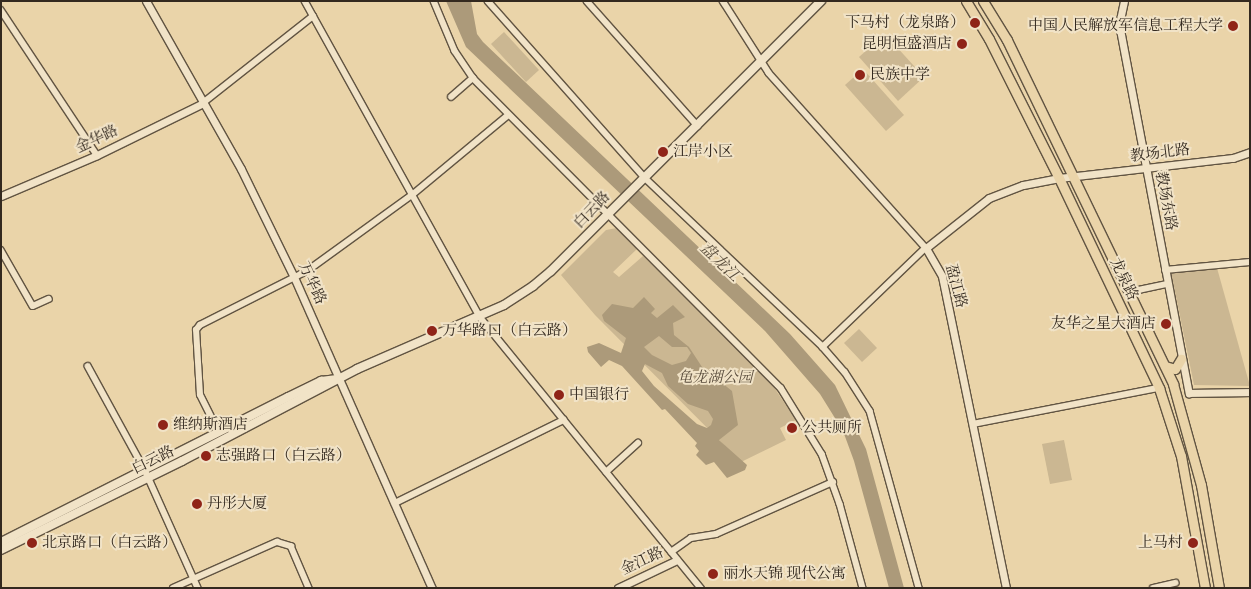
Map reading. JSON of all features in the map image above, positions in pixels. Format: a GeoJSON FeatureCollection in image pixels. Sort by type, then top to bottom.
{"type":"FeatureCollection","features":[{"type":"Feature","properties":{"kind":"main road","name":"白云路"},"geometry":{"type":"LineString","coordinates":[[1,550],[147,474],[341,378],[504,305],[552,272],[606,215],[698,126],[821,1]]}},
{"type":"Feature","properties":{"kind":"main road","name":"龙泉路"},"geometry":{"type":"LineString","coordinates":[[966,1],[989,39],[1059,178],[1159,388],[1181,456],[1205,588]]}},
{"type":"Feature","properties":{"kind":"main road","name":"龙泉路"},"geometry":{"type":"LineString","coordinates":[[983,1],[1007,40],[1165,366],[1179,402],[1202,485],[1219,588]]}},
{"type":"Feature","properties":{"kind":"main road"},"geometry":{"type":"LineString","coordinates":[[1165,366],[1175,369],[1181,359]]}},
{"type":"Feature","properties":{"kind":"main road","name":"白云路"},"geometry":{"type":"LineString","coordinates":[[1,542],[94,493],[147,474],[321,381],[341,378]]}},
{"type":"Feature","properties":{"kind":"street","name":"万华路"},"geometry":{"type":"LineString","coordinates":[[146,1],[241,169],[294,277],[341,378],[432,588]]}},
{"type":"Feature","properties":{"kind":"street"},"geometry":{"type":"LineString","coordinates":[[305,1],[480,317],[701,588]]}},
{"type":"Feature","properties":{"kind":"street"},"geometry":{"type":"LineString","coordinates":[[434,1],[455,51],[473,78],[507,116],[768,372],[804,422],[832,482],[863,588]]}},
{"type":"Feature","properties":{"kind":"street"},"geometry":{"type":"LineString","coordinates":[[488,1],[641,180],[823,347],[858,390],[870,411],[919,588]]}},
{"type":"Feature","properties":{"kind":"street"},"geometry":{"type":"LineString","coordinates":[[587,1],[698,126]]}},
{"type":"Feature","properties":{"kind":"street","name":"盈江路"},"geometry":{"type":"LineString","coordinates":[[723,1],[760,61],[926,248],[942,276],[1006,588]]}},
{"type":"Feature","properties":{"kind":"street","name":"教场东路"},"geometry":{"type":"LineString","coordinates":[[1124,1],[1119,24],[1188,393]]}},
{"type":"Feature","properties":{"kind":"street"},"geometry":{"type":"LineString","coordinates":[[1,10],[97,155]]}},
{"type":"Feature","properties":{"kind":"street"},"geometry":{"type":"LineString","coordinates":[[203,103],[313,16]]}},
{"type":"Feature","properties":{"kind":"street"},"geometry":{"type":"LineString","coordinates":[[451,97],[473,78]]}},
{"type":"Feature","properties":{"kind":"street","name":"金华路"},"geometry":{"type":"LineString","coordinates":[[1,196],[97,155],[203,103]]}},
{"type":"Feature","properties":{"kind":"street"},"geometry":{"type":"LineString","coordinates":[[219,434],[200,395],[196,330],[215,316],[294,277],[412,195],[507,116]]}},
{"type":"Feature","properties":{"kind":"street","name":"教场北路"},"geometry":{"type":"LineString","coordinates":[[926,248],[990,198],[1023,185],[1059,178],[1073,178],[1233,158],[1250,152]]}},
{"type":"Feature","properties":{"kind":"street"},"geometry":{"type":"LineString","coordinates":[[823,347],[926,248]]}},
{"type":"Feature","properties":{"kind":"street"},"geometry":{"type":"LineString","coordinates":[[1,250],[33,306],[49,300]]}},
{"type":"Feature","properties":{"kind":"street"},"geometry":{"type":"LineString","coordinates":[[1165,270],[1250,262]]}},
{"type":"Feature","properties":{"kind":"street"},"geometry":{"type":"LineString","coordinates":[[1129,292],[1168,284]]}},
{"type":"Feature","properties":{"kind":"street"},"geometry":{"type":"LineString","coordinates":[[88,366],[147,474],[198,588]]}},
{"type":"Feature","properties":{"kind":"street"},"geometry":{"type":"LineString","coordinates":[[973,424],[1159,388]]}},
{"type":"Feature","properties":{"kind":"street"},"geometry":{"type":"LineString","coordinates":[[1179,402],[1188,393],[1250,392]]}},
{"type":"Feature","properties":{"kind":"street"},"geometry":{"type":"LineString","coordinates":[[395,503],[564,420]]}},
{"type":"Feature","properties":{"kind":"street"},"geometry":{"type":"LineString","coordinates":[[606,472],[638,443]]}},
{"type":"Feature","properties":{"kind":"street"},"geometry":{"type":"LineString","coordinates":[[671,552],[691,538],[716,534],[832,482]]}},
{"type":"Feature","properties":{"kind":"street"},"geometry":{"type":"LineString","coordinates":[[173,588],[283,542],[291,546],[309,588]]}},
{"type":"Feature","properties":{"kind":"street","name":"金江路"},"geometry":{"type":"LineString","coordinates":[[618,588],[677,560]]}},
{"type":"Feature","properties":{"kind":"street"},"geometry":{"type":"LineString","coordinates":[[1153,588],[1175,583]]}},
{"type":"Feature","properties":{"kind":"green space"},"geometry":{"type":"Polygon","coordinates":[[[504,32],[539,70],[526,82],[491,44],[504,32]]]}},
{"type":"Feature","properties":{"kind":"green space"},"geometry":{"type":"Polygon","coordinates":[[[885,34],[924,77],[898,101],[859,57],[885,34]]]}},
{"type":"Feature","properties":{"kind":"green space"},"geometry":{"type":"Polygon","coordinates":[[[863,69],[904,115],[886,131],[845,85],[863,69]]]}},
{"type":"Feature","properties":{"kind":"green space","name":"龟龙湖公园"},"geometry":{"type":"Polygon","coordinates":[[[617,228],[637,249],[613,272],[619,277],[643,256],[742,351],[769,380],[796,420],[780,428],[786,440],[741,462],[595,315],[561,275],[606,230],[617,228]]]}},
{"type":"Feature","properties":{"kind":"green space"},"geometry":{"type":"Polygon","coordinates":[[[1217,268],[1250,386],[1194,385],[1171,272],[1217,268]]]}},
{"type":"Feature","properties":{"kind":"green space"},"geometry":{"type":"Polygon","coordinates":[[[859,329],[877,348],[862,362],[844,343],[859,329]]]}},
{"type":"Feature","properties":{"kind":"green space"},"geometry":{"type":"Polygon","coordinates":[[[1064,440],[1072,480],[1050,484],[1042,444],[1064,440]]]}},
{"type":"Feature","properties":{"kind":"shaded area"},"geometry":{"type":"Polygon","coordinates":[[[446,1],[471,1],[477,34],[483,42],[790,334],[835,385],[866,449],[904,588],[889,588],[854,461],[843,431],[820,394],[765,331],[466,47],[446,1]]]}},
{"type":"Feature","properties":{"kind":"shaded area"},"geometry":{"type":"Polygon","coordinates":[[[644,297],[655,309],[651,313],[657,318],[673,305],[685,317],[673,323],[674,335],[689,347],[702,367],[732,391],[738,425],[719,440],[747,465],[745,470],[727,478],[714,462],[706,465],[696,455],[699,451],[695,446],[697,443],[665,409],[662,410],[622,366],[609,360],[601,367],[588,352],[587,347],[599,343],[621,353],[626,338],[604,321],[602,315],[612,304],[633,308],[644,297]],[[659,336],[644,347],[652,355],[672,365],[686,361],[691,353],[687,347],[672,347],[659,336]],[[645,364],[642,371],[654,386],[697,424],[707,428],[711,425],[713,419],[708,411],[688,404],[668,386],[662,373],[645,364]]]}},
{"type":"Feature","properties":{"kind":"place","name":"下马村（龙泉路）"},"geometry":{"type":"Point","coordinates":[975,23]}},
{"type":"Feature","properties":{"kind":"place","name":"中国人民解放军信息工程大学"},"geometry":{"type":"Point","coordinates":[1233,26]}},
{"type":"Feature","properties":{"kind":"place","name":"昆明恒盛酒店"},"geometry":{"type":"Point","coordinates":[962,44]}},
{"type":"Feature","properties":{"kind":"place","name":"民族中学"},"geometry":{"type":"Point","coordinates":[860,75]}},
{"type":"Feature","properties":{"kind":"place","name":"江岸小区"},"geometry":{"type":"Point","coordinates":[663,152]}},
{"type":"Feature","properties":{"kind":"place","name":"友华之星大酒店"},"geometry":{"type":"Point","coordinates":[1166,324]}},
{"type":"Feature","properties":{"kind":"place","name":"万华路口（白云路）"},"geometry":{"type":"Point","coordinates":[432,331]}},
{"type":"Feature","properties":{"kind":"place","name":"中国银行"},"geometry":{"type":"Point","coordinates":[559,395]}},
{"type":"Feature","properties":{"kind":"place","name":"维纳斯酒店"},"geometry":{"type":"Point","coordinates":[163,425]}},
{"type":"Feature","properties":{"kind":"place","name":"公共厕所"},"geometry":{"type":"Point","coordinates":[792,428]}},
{"type":"Feature","properties":{"kind":"place","name":"志强路口（白云路）"},"geometry":{"type":"Point","coordinates":[206,456]}},
{"type":"Feature","properties":{"kind":"place","name":"丹彤大厦"},"geometry":{"type":"Point","coordinates":[197,504]}},
{"type":"Feature","properties":{"kind":"place","name":"北京路口（白云路）"},"geometry":{"type":"Point","coordinates":[32,543]}},
{"type":"Feature","properties":{"kind":"place","name":"上马村"},"geometry":{"type":"Point","coordinates":[1193,543]}},
{"type":"Feature","properties":{"kind":"place","name":"丽水天锦 现代公寓"},"geometry":{"type":"Point","coordinates":[713,574]}},
{"type":"Feature","properties":{"kind":"water label","name":"盘龙江"},"geometry":{"type":"Point","coordinates":[720,262]}}]}
